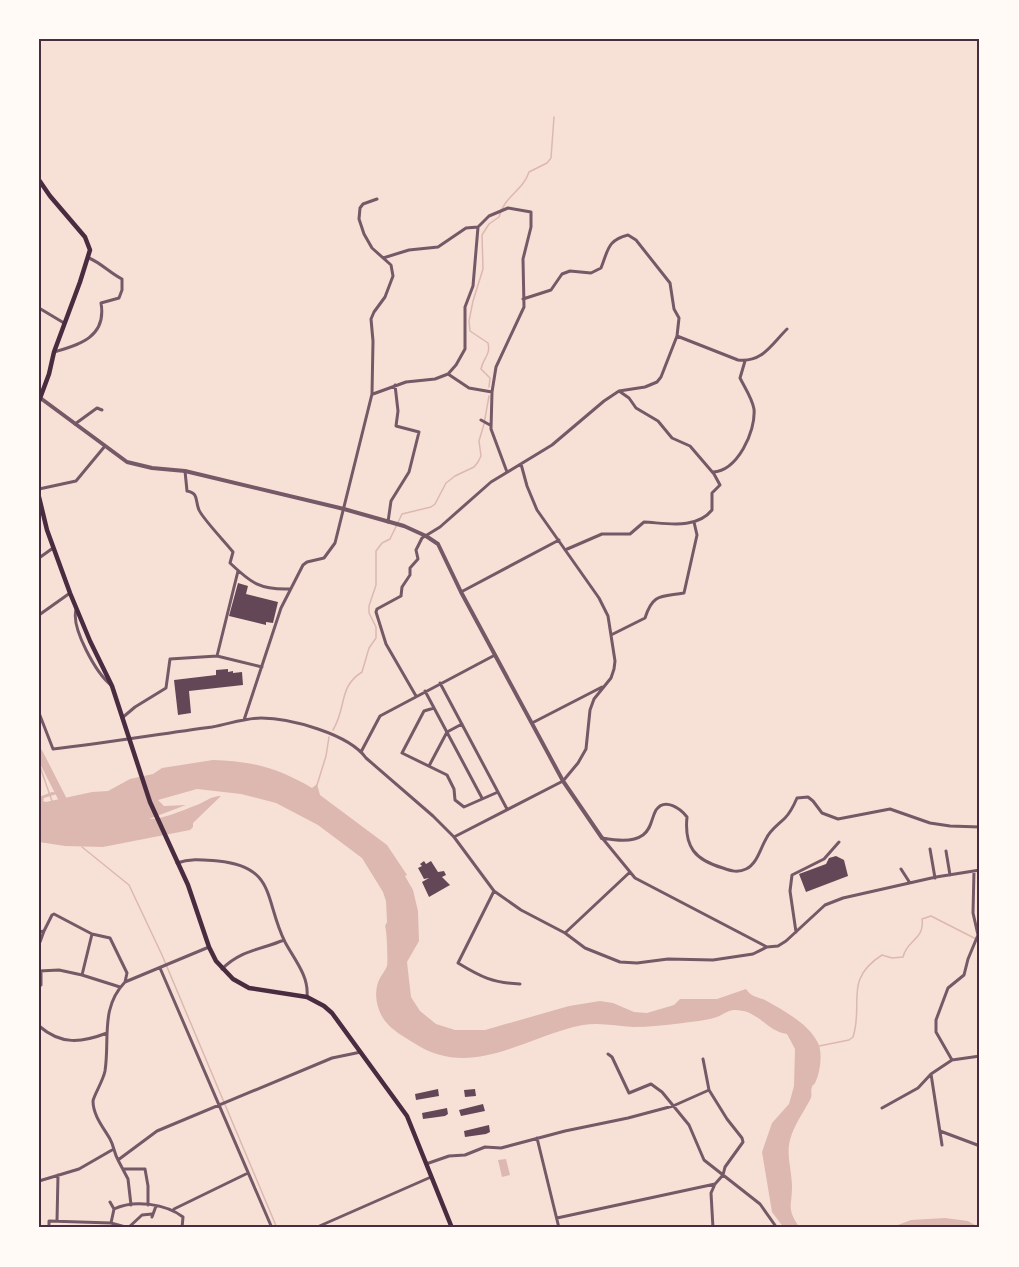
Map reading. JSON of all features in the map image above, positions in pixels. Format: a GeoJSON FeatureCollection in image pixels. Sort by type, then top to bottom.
{"type":"FeatureCollection","features":[{"type":"Feature","properties":{"kind":"main road"},"geometry":{"type":"LineString","coordinates":[[39,180],[85,237],[90,250],[39,398]]}},
{"type":"Feature","properties":{"kind":"main road"},"geometry":{"type":"LineString","coordinates":[[39,500],[53,548],[70,593],[112,687],[140,770],[171,849],[188,885],[209,947],[222,969],[233,979],[249,988],[307,997],[332,1013],[407,1116],[452,1228]]}},
{"type":"Feature","properties":{"kind":"street"},"geometry":{"type":"LineString","coordinates":[[243,720],[281,608],[290,589],[303,565],[329,554],[335,543],[344,509],[372,394],[371,319],[385,297],[393,276],[391,265],[372,248],[359,219],[360,208],[363,204],[377,199]]}},
{"type":"Feature","properties":{"kind":"street"},"geometry":{"type":"LineString","coordinates":[[383,258],[409,250],[438,247],[466,228],[478,227],[489,216],[508,208],[531,212],[531,227],[524,259],[524,307],[496,367],[492,392],[491,426],[507,472]]}},
{"type":"Feature","properties":{"kind":"street"},"geometry":{"type":"LineString","coordinates":[[372,394],[406,382],[435,379],[448,374],[456,365],[465,350],[465,307],[474,278],[478,227]]}},
{"type":"Feature","properties":{"kind":"street"},"geometry":{"type":"LineString","coordinates":[[416,696],[386,644],[376,612],[401,596],[402,587],[410,576],[410,568],[418,560],[416,550],[422,538],[466,505],[491,482],[552,445],[591,410],[619,391],[645,387],[657,382],[677,336],[679,318],[674,309],[670,283],[636,240],[628,235],[622,236],[607,248],[601,268],[591,273],[570,271],[562,274],[551,290],[523,299]]}},
{"type":"Feature","properties":{"kind":"street"},"geometry":{"type":"LineString","coordinates":[[54,352],[86,341],[97,327],[102,310],[101,303],[119,298],[122,290],[122,279],[88,258]]}},
{"type":"Feature","properties":{"kind":"street"},"geometry":{"type":"LineString","coordinates":[[39,309],[64,323]]}},
{"type":"Feature","properties":{"kind":"street"},"geometry":{"type":"LineString","coordinates":[[677,336],[712,351],[745,361],[758,360],[787,329]]}},
{"type":"Feature","properties":{"kind":"street"},"geometry":{"type":"LineString","coordinates":[[712,472],[721,471],[735,462],[741,453],[751,426],[754,411],[751,398],[740,378],[745,361]]}},
{"type":"Feature","properties":{"kind":"street"},"geometry":{"type":"LineString","coordinates":[[448,374],[469,388],[492,392]]}},
{"type":"Feature","properties":{"kind":"street"},"geometry":{"type":"LineString","coordinates":[[389,523],[391,501],[410,472],[419,432],[396,426],[399,411],[395,385]]}},
{"type":"Feature","properties":{"kind":"street"},"geometry":{"type":"LineString","coordinates":[[565,550],[602,534],[630,534],[644,522],[678,524],[702,520],[712,510],[712,492],[720,485],[712,472],[690,446],[672,438],[658,421],[636,408],[629,398],[619,391]]}},
{"type":"Feature","properties":{"kind":"street"},"geometry":{"type":"LineString","coordinates":[[39,398],[126,462],[152,468],[185,471],[344,509],[404,526],[438,544],[461,592],[563,781],[602,838],[635,878],[767,947]]}},
{"type":"Feature","properties":{"kind":"street"},"geometry":{"type":"LineString","coordinates":[[75,424],[97,408],[102,410]]}},
{"type":"Feature","properties":{"kind":"street"},"geometry":{"type":"LineString","coordinates":[[481,420],[491,426]]}},
{"type":"Feature","properties":{"kind":"street"},"geometry":{"type":"LineString","coordinates":[[39,489],[76,481],[105,446]]}},
{"type":"Feature","properties":{"kind":"street"},"geometry":{"type":"LineString","coordinates":[[454,837],[563,781],[586,749],[590,710],[594,699],[611,678],[614,669],[615,661],[608,616],[537,510],[521,464]]}},
{"type":"Feature","properties":{"kind":"street"},"geometry":{"type":"LineString","coordinates":[[185,471],[187,491],[196,495],[199,511],[233,552],[230,563],[248,580],[261,587],[290,589]]}},
{"type":"Feature","properties":{"kind":"street"},"geometry":{"type":"LineString","coordinates":[[612,635],[645,618],[649,604],[655,599],[684,594],[697,535],[694,522]]}},
{"type":"Feature","properties":{"kind":"street"},"geometry":{"type":"LineString","coordinates":[[461,592],[559,540]]}},
{"type":"Feature","properties":{"kind":"street"},"geometry":{"type":"LineString","coordinates":[[39,558],[53,548]]}},
{"type":"Feature","properties":{"kind":"street"},"geometry":{"type":"LineString","coordinates":[[217,656],[238,571]]}},
{"type":"Feature","properties":{"kind":"street"},"geometry":{"type":"LineString","coordinates":[[39,615],[70,593]]}},
{"type":"Feature","properties":{"kind":"street"},"geometry":{"type":"LineString","coordinates":[[362,752],[380,716],[495,655]]}},
{"type":"Feature","properties":{"kind":"street"},"geometry":{"type":"LineString","coordinates":[[122,718],[166,688],[170,659],[217,656],[262,667]]}},
{"type":"Feature","properties":{"kind":"street"},"geometry":{"type":"LineString","coordinates":[[440,683],[507,809]]}},
{"type":"Feature","properties":{"kind":"street"},"geometry":{"type":"LineString","coordinates":[[532,723],[604,686]]}},
{"type":"Feature","properties":{"kind":"street"},"geometry":{"type":"LineString","coordinates":[[425,691],[482,798]]}},
{"type":"Feature","properties":{"kind":"street"},"geometry":{"type":"LineString","coordinates":[[434,708],[424,711],[402,753],[447,775],[454,789],[455,800],[464,807],[498,792]]}},
{"type":"Feature","properties":{"kind":"street"},"geometry":{"type":"LineString","coordinates":[[39,713],[53,749],[130,740],[265,718],[299,724],[348,742],[362,752],[454,837],[494,891],[521,910],[565,933],[585,948],[620,962],[722,959],[753,954],[767,947],[778,946],[825,905],[843,898],[980,870]]}},
{"type":"Feature","properties":{"kind":"street"},"geometry":{"type":"LineString","coordinates":[[428,766],[447,732],[462,724]]}},
{"type":"Feature","properties":{"kind":"street"},"geometry":{"type":"LineString","coordinates":[[602,838],[617,840],[637,838],[649,829],[656,810],[671,805],[678,807],[687,817],[686,838],[699,856],[712,865],[735,872],[751,866],[766,837],[784,819],[797,798],[803,797],[813,801],[822,813],[838,819],[890,809],[930,824],[980,826]]}},
{"type":"Feature","properties":{"kind":"street"},"geometry":{"type":"LineString","coordinates":[[796,932],[790,891],[792,875],[824,859],[838,842]]}},
{"type":"Feature","properties":{"kind":"street"},"geometry":{"type":"LineString","coordinates":[[930,849],[935,878]]}},
{"type":"Feature","properties":{"kind":"street"},"geometry":{"type":"LineString","coordinates":[[946,851],[950,875]]}},
{"type":"Feature","properties":{"kind":"street"},"geometry":{"type":"LineString","coordinates":[[177,863],[195,859],[232,863],[248,867],[262,879],[284,940],[305,978],[307,997]]}},
{"type":"Feature","properties":{"kind":"street"},"geometry":{"type":"LineString","coordinates":[[902,869],[910,883]]}},
{"type":"Feature","properties":{"kind":"street"},"geometry":{"type":"LineString","coordinates":[[952,1060],[936,1032],[936,1020],[948,988],[964,975],[978,935],[973,913],[974,870]]}},
{"type":"Feature","properties":{"kind":"street"},"geometry":{"type":"LineString","coordinates":[[565,933],[630,872]]}},
{"type":"Feature","properties":{"kind":"street"},"geometry":{"type":"LineString","coordinates":[[494,891],[458,963],[499,983],[520,984]]}},
{"type":"Feature","properties":{"kind":"street"},"geometry":{"type":"LineString","coordinates":[[40,942],[54,914],[92,934],[111,938],[128,973],[125,982]]}},
{"type":"Feature","properties":{"kind":"street"},"geometry":{"type":"LineString","coordinates":[[39,933],[44,931]]}},
{"type":"Feature","properties":{"kind":"street"},"geometry":{"type":"LineString","coordinates":[[82,975],[92,934]]}},
{"type":"Feature","properties":{"kind":"street"},"geometry":{"type":"LineString","coordinates":[[222,969],[231,960],[254,948],[284,940]]}},
{"type":"Feature","properties":{"kind":"street"},"geometry":{"type":"LineString","coordinates":[[975,942],[980,945]]}},
{"type":"Feature","properties":{"kind":"street"},"geometry":{"type":"LineString","coordinates":[[130,1205],[128,1179],[112,1150],[111,1140],[98,1118],[93,1102],[105,1071],[107,1015],[120,987],[125,982],[209,947]]}},
{"type":"Feature","properties":{"kind":"street"},"geometry":{"type":"LineString","coordinates":[[162,967],[272,1228]]}},
{"type":"Feature","properties":{"kind":"street"},"geometry":{"type":"LineString","coordinates":[[41,985],[40,971],[59,970],[120,987]]}},
{"type":"Feature","properties":{"kind":"street"},"geometry":{"type":"LineString","coordinates":[[39,1026],[48,1034],[70,1042],[85,1041],[107,1033]]}},
{"type":"Feature","properties":{"kind":"street"},"geometry":{"type":"LineString","coordinates":[[118,1160],[157,1131],[332,1058],[361,1052]]}},
{"type":"Feature","properties":{"kind":"street"},"geometry":{"type":"LineString","coordinates":[[609,1054],[629,1093],[651,1084],[662,1092],[688,1125],[704,1160],[760,1204],[777,1228]]}},
{"type":"Feature","properties":{"kind":"street"},"geometry":{"type":"LineString","coordinates":[[882,1108],[918,1088],[931,1074],[952,1060],[980,1056]]}},
{"type":"Feature","properties":{"kind":"street"},"geometry":{"type":"LineString","coordinates":[[703,1059],[709,1090],[742,1138],[743,1143],[725,1167],[723,1175],[711,1193],[713,1228]]}},
{"type":"Feature","properties":{"kind":"street"},"geometry":{"type":"LineString","coordinates":[[931,1074],[942,1145]]}},
{"type":"Feature","properties":{"kind":"street"},"geometry":{"type":"LineString","coordinates":[[426,1164],[449,1156],[465,1155],[484,1147],[501,1148],[672,1106],[709,1090]]}},
{"type":"Feature","properties":{"kind":"street"},"geometry":{"type":"LineString","coordinates":[[940,1131],[980,1146]]}},
{"type":"Feature","properties":{"kind":"street"},"geometry":{"type":"LineString","coordinates":[[537,1138],[559,1228]]}},
{"type":"Feature","properties":{"kind":"street"},"geometry":{"type":"LineString","coordinates":[[39,1181],[79,1169],[112,1150]]}},
{"type":"Feature","properties":{"kind":"street"},"geometry":{"type":"LineString","coordinates":[[123,1169],[145,1169],[148,1205]]}},
{"type":"Feature","properties":{"kind":"street"},"geometry":{"type":"LineString","coordinates":[[173,1209],[248,1173]]}},
{"type":"Feature","properties":{"kind":"street"},"geometry":{"type":"LineString","coordinates":[[57,1221],[58,1174]]}},
{"type":"Feature","properties":{"kind":"street"},"geometry":{"type":"LineString","coordinates":[[315,1228],[431,1177]]}},
{"type":"Feature","properties":{"kind":"street"},"geometry":{"type":"LineString","coordinates":[[557,1218],[715,1184]]}},
{"type":"Feature","properties":{"kind":"street"},"geometry":{"type":"LineString","coordinates":[[110,1202],[114,1209],[111,1223]]}},
{"type":"Feature","properties":{"kind":"street"},"geometry":{"type":"LineString","coordinates":[[114,1209],[130,1205],[173,1209],[183,1217],[182,1228]]}},
{"type":"Feature","properties":{"kind":"street"},"geometry":{"type":"LineString","coordinates":[[50,1228],[49,1221],[111,1223],[129,1228],[142,1215],[152,1215],[156,1206]]}},
{"type":"Feature","properties":{"kind":"shaded area"},"geometry":{"type":"Polygon","coordinates":[[[213,760],[264,767],[288,775],[312,788],[317,784],[320,795],[387,845],[407,875],[405,876],[413,890],[418,911],[419,941],[407,962],[411,997],[420,1011],[436,1024],[455,1030],[485,1030],[569,1006],[600,1001],[613,1003],[634,1012],[647,1013],[674,1005],[680,999],[717,999],[746,989],[752,995],[772,1004],[802,1024],[818,1043],[821,1058],[818,1074],[812,1086],[811,1098],[794,1129],[789,1145],[791,1208],[800,1228],[784,1228],[772,1212],[762,1152],[772,1123],[789,1104],[794,1086],[795,1049],[787,1034],[774,1029],[750,1013],[732,1010],[717,1017],[687,1023],[652,1026],[589,1024],[562,1030],[499,1052],[477,1057],[456,1058],[435,1054],[398,1033],[382,1016],[376,994],[378,983],[387,964],[386,901],[383,892],[362,858],[318,825],[276,803],[241,794],[197,789],[158,800],[164,806],[186,805],[149,819],[160,818],[221,796],[193,823],[190,830],[103,847],[65,846],[39,842],[39,797],[52,792],[60,793],[44,798],[43,801],[46,802],[92,792],[108,791],[130,779],[153,774],[162,768],[213,760]]]}},
{"type":"Feature","properties":{"kind":"shaded area"},"geometry":{"type":"Polygon","coordinates":[[[506,1159],[510,1175],[502,1177],[498,1160],[506,1159]]]}},
{"type":"Feature","properties":{"kind":"shaded area"},"geometry":{"type":"Polygon","coordinates":[[[945,1218],[968,1221],[980,1228],[890,1228],[911,1220],[945,1218]]]}},
{"type":"Feature","properties":{"kind":"building"},"geometry":{"type":"Polygon","coordinates":[[[238,583],[248,586],[246,594],[278,602],[273,623],[266,622],[266,625],[229,616],[238,583]]]}},
{"type":"Feature","properties":{"kind":"building"},"geometry":{"type":"Polygon","coordinates":[[[228,669],[228,672],[242,672],[243,685],[189,691],[191,713],[178,715],[174,680],[216,675],[216,670],[228,669]]]}},
{"type":"Feature","properties":{"kind":"building"},"geometry":{"type":"Polygon","coordinates":[[[836,856],[844,860],[848,876],[806,892],[799,874],[826,864],[829,858],[836,856]]]}},
{"type":"Feature","properties":{"kind":"building"},"geometry":{"type":"Polygon","coordinates":[[[424,861],[426,864],[431,861],[438,872],[444,871],[446,875],[442,877],[450,885],[429,897],[422,882],[429,878],[424,879],[418,868],[424,861]]]}},
{"type":"Feature","properties":{"kind":"building"},"geometry":{"type":"Polygon","coordinates":[[[438,1089],[439,1096],[416,1100],[415,1094],[438,1089]]]}},
{"type":"Feature","properties":{"kind":"building"},"geometry":{"type":"Polygon","coordinates":[[[475,1089],[476,1096],[465,1097],[464,1090],[475,1089]]]}},
{"type":"Feature","properties":{"kind":"building"},"geometry":{"type":"Polygon","coordinates":[[[483,1104],[485,1111],[461,1116],[459,1110],[483,1104]]]}},
{"type":"Feature","properties":{"kind":"building"},"geometry":{"type":"Polygon","coordinates":[[[447,1108],[448,1114],[445,1116],[423,1119],[422,1113],[447,1108]]]}},
{"type":"Feature","properties":{"kind":"building"},"geometry":{"type":"Polygon","coordinates":[[[489,1125],[490,1132],[486,1134],[465,1137],[464,1131],[489,1125]]]}},
{"type":"Feature","properties":{"kind":"waterway"},"geometry":{"type":"LineString","coordinates":[[489,387],[490,378],[481,369],[488,354],[488,343],[470,331],[469,321],[483,269],[482,235],[489,224],[499,217],[501,210],[529,172],[547,163],[551,158],[554,117]]}},
{"type":"Feature","properties":{"kind":"waterway"},"geometry":{"type":"LineString","coordinates":[[333,730],[349,684],[362,672],[369,648],[376,638],[376,627],[369,613],[376,585],[376,551],[382,543],[390,539],[402,514],[431,507],[435,504],[446,483],[474,467],[478,462],[481,456],[479,441],[489,396]]}},
{"type":"Feature","properties":{"kind":"waterway"},"geometry":{"type":"LineString","coordinates":[[317,785],[329,737]]}},
{"type":"Feature","properties":{"kind":"waterway"},"geometry":{"type":"LineString","coordinates":[[39,753],[68,806]]}},
{"type":"Feature","properties":{"kind":"waterway"},"geometry":{"type":"LineString","coordinates":[[39,764],[52,801]]}},
{"type":"Feature","properties":{"kind":"waterway"},"geometry":{"type":"LineString","coordinates":[[82,847],[129,885],[162,955],[277,1228]]}},
{"type":"Feature","properties":{"kind":"waterway"},"geometry":{"type":"LineString","coordinates":[[819,1046],[849,1040],[853,1037],[856,1025],[857,993],[863,974],[870,964],[882,955],[892,958],[903,957],[908,946],[921,931],[922,919],[931,916],[980,941]]}}]}
